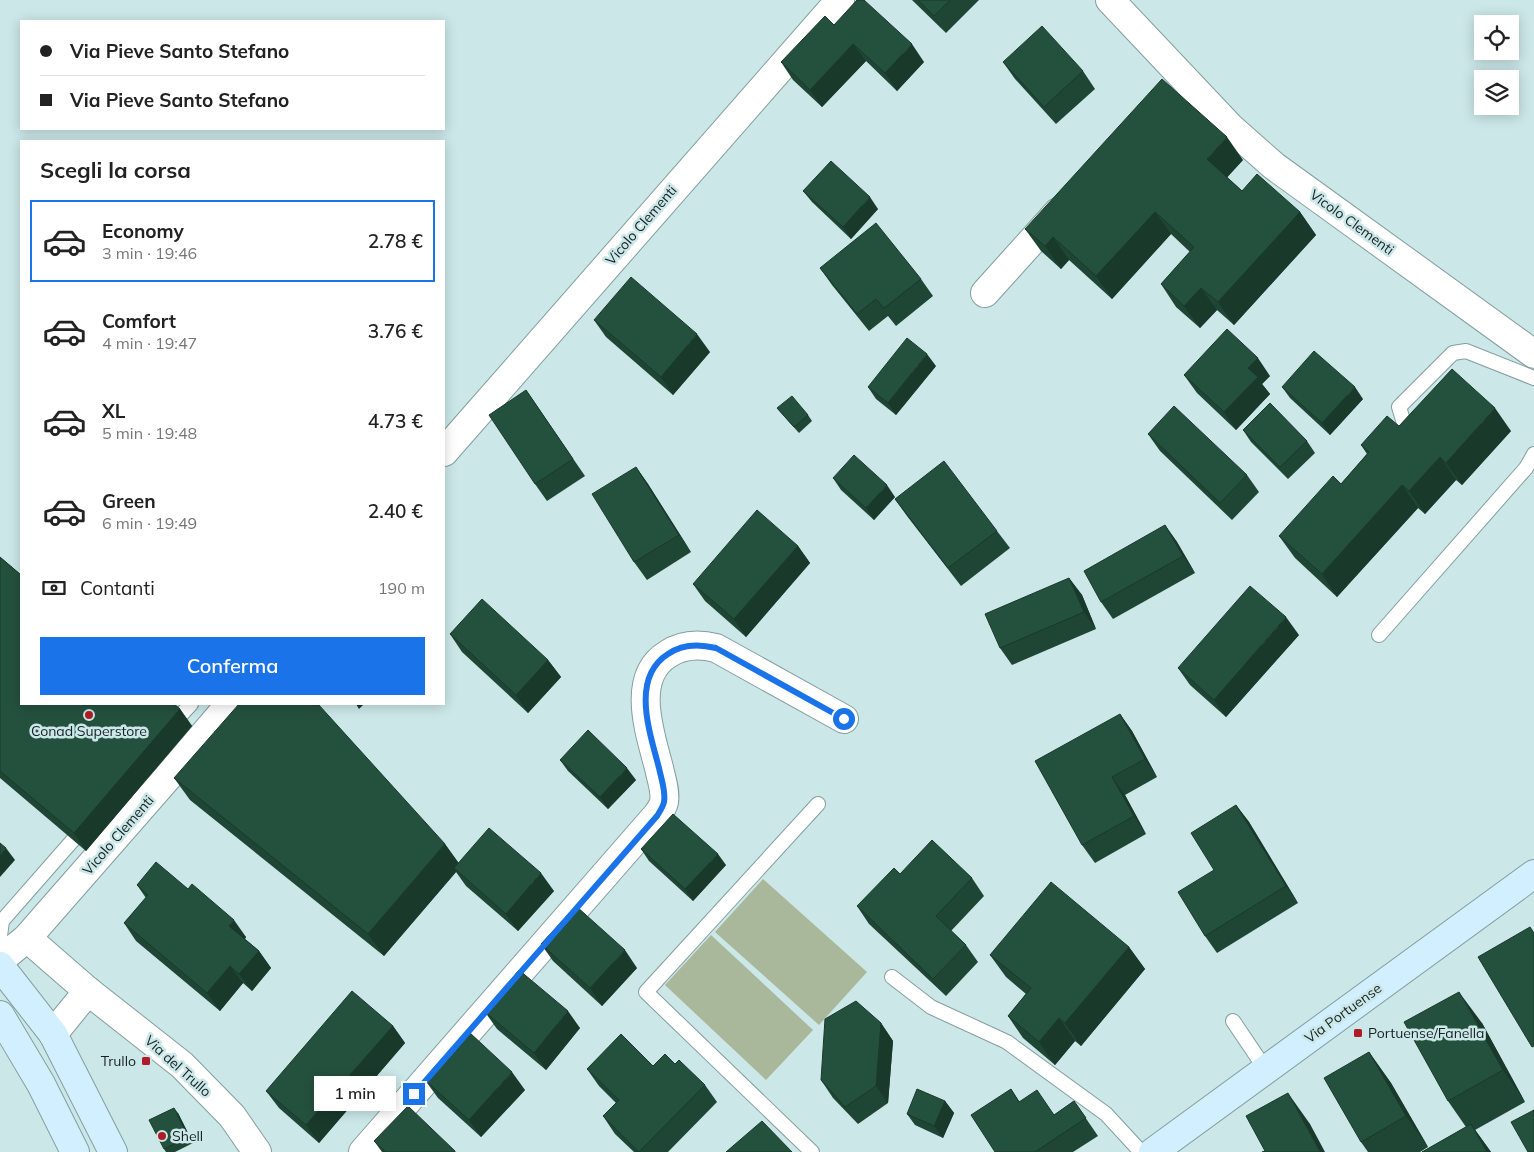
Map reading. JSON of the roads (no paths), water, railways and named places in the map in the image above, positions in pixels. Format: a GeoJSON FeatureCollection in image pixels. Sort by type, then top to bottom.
{"type":"FeatureCollection","features":[{"type":"Feature","properties":{"kind":"main road","name":"Via Portuense"},"geometry":{"type":"LineString","coordinates":[[1153,1152],[1534,874]]}},
{"type":"Feature","properties":{"kind":"main road"},"geometry":{"type":"LineString","coordinates":[[0,966],[53,1034],[113,1152]]}},
{"type":"Feature","properties":{"kind":"main road"},"geometry":{"type":"LineString","coordinates":[[0,1015],[41,1084],[75,1152]]}},
{"type":"Feature","properties":{"kind":"street","name":"Vicolo Clementi"},"geometry":{"type":"LineString","coordinates":[[445,451],[840,0]]}},
{"type":"Feature","properties":{"kind":"street","name":"Vicolo Clementi"},"geometry":{"type":"LineString","coordinates":[[1110,0],[1231,128],[1274,166],[1534,354]]}},
{"type":"Feature","properties":{"kind":"street"},"geometry":{"type":"LineString","coordinates":[[1162,98],[1182,76]]}},
{"type":"Feature","properties":{"kind":"street"},"geometry":{"type":"LineString","coordinates":[[985,293],[1072,197]]}},
{"type":"Feature","properties":{"kind":"street"},"geometry":{"type":"LineString","coordinates":[[363,1152],[651,823],[662,808],[664,794],[646,707],[646,683],[650,672],[661,658],[678,648],[687,646],[698,645],[716,648],[844,719]]}},
{"type":"Feature","properties":{"kind":"street","name":"Vicolo Clementi"},"geometry":{"type":"LineString","coordinates":[[0,960],[27,938],[168,778],[229,705]]}},
{"type":"Feature","properties":{"kind":"street","name":"Via del Trullo"},"geometry":{"type":"LineString","coordinates":[[27,938],[88,991],[182,1065],[232,1116],[248,1137],[256,1152]]}},
{"type":"Feature","properties":{"kind":"street"},"geometry":{"type":"LineString","coordinates":[[53,1034],[88,991]]}},
{"type":"Feature","properties":{"kind":"lane"},"geometry":{"type":"LineString","coordinates":[[1406,430],[1399,407],[1453,353],[1466,351],[1534,378]]}},
{"type":"Feature","properties":{"kind":"lane"},"geometry":{"type":"LineString","coordinates":[[1379,635],[1526,468],[1534,454]]}},
{"type":"Feature","properties":{"kind":"lane"},"geometry":{"type":"LineString","coordinates":[[179,717],[190,705]]}},
{"type":"Feature","properties":{"kind":"lane"},"geometry":{"type":"LineString","coordinates":[[812,1152],[646,992],[818,804]]}},
{"type":"Feature","properties":{"kind":"lane"},"geometry":{"type":"LineString","coordinates":[[0,936],[2,921],[73,840]]}},
{"type":"Feature","properties":{"kind":"lane"},"geometry":{"type":"LineString","coordinates":[[892,977],[931,1007],[1007,1042],[1106,1114],[1141,1152]]}},
{"type":"Feature","properties":{"kind":"lane"},"geometry":{"type":"LineString","coordinates":[[1232,1021],[1266,1070]]}},
{"type":"Feature","properties":{"kind":"place","name":"Conad Superstore"},"geometry":{"type":"Point","coordinates":[89,715]}},
{"type":"Feature","properties":{"kind":"place","name":"Portuense/Fanella"},"geometry":{"type":"Point","coordinates":[1358,1033]}},
{"type":"Feature","properties":{"kind":"place","name":"Trullo"},"geometry":{"type":"Point","coordinates":[146,1061]}},
{"type":"Feature","properties":{"kind":"place","name":"Shell"},"geometry":{"type":"Point","coordinates":[162,1136]}}]}
